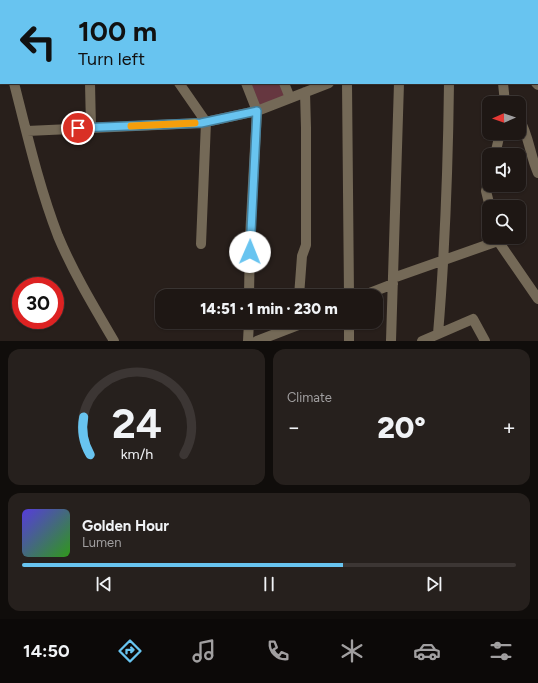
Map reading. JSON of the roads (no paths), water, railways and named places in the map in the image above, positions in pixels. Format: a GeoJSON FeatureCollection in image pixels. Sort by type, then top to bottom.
{"type":"FeatureCollection","features":[{"type":"Feature","properties":{"kind":"street"},"geometry":{"type":"LineString","coordinates":[[14,84],[46,200],[58,236],[72,266],[114,341]]}},
{"type":"Feature","properties":{"kind":"street"},"geometry":{"type":"LineString","coordinates":[[90,84],[91,128]]}},
{"type":"Feature","properties":{"kind":"street"},"geometry":{"type":"LineString","coordinates":[[180,84],[206,122],[201,244]]}},
{"type":"Feature","properties":{"kind":"street"},"geometry":{"type":"LineString","coordinates":[[246,84],[257,111],[250,237],[249,289]]}},
{"type":"Feature","properties":{"kind":"street"},"geometry":{"type":"LineString","coordinates":[[284,84],[290,98]]}},
{"type":"Feature","properties":{"kind":"street"},"geometry":{"type":"LineString","coordinates":[[27,131],[206,122],[257,111],[325,84]]}},
{"type":"Feature","properties":{"kind":"street"},"geometry":{"type":"LineString","coordinates":[[347,84],[349,289]]}},
{"type":"Feature","properties":{"kind":"street"},"geometry":{"type":"LineString","coordinates":[[391,341],[400,84]]}},
{"type":"Feature","properties":{"kind":"street"},"geometry":{"type":"LineString","coordinates":[[438,334],[444,260],[449,84]]}},
{"type":"Feature","properties":{"kind":"street"},"geometry":{"type":"LineString","coordinates":[[503,84],[504,96]]}},
{"type":"Feature","properties":{"kind":"street"},"geometry":{"type":"LineString","coordinates":[[300,289],[302,256],[306,245],[305,92]]}},
{"type":"Feature","properties":{"kind":"street"},"geometry":{"type":"LineString","coordinates":[[526,136],[538,174]]}},
{"type":"Feature","properties":{"kind":"street"},"geometry":{"type":"LineString","coordinates":[[376,289],[485,244]]}},
{"type":"Feature","properties":{"kind":"street"},"geometry":{"type":"LineString","coordinates":[[501,244],[538,299]]}},
{"type":"Feature","properties":{"kind":"street"},"geometry":{"type":"LineString","coordinates":[[422,341],[474,320],[485,341]]}},
{"type":"Feature","properties":{"kind":"street"},"geometry":{"type":"LineString","coordinates":[[248,329],[248,341]]}},
{"type":"Feature","properties":{"kind":"street"},"geometry":{"type":"LineString","coordinates":[[257,341],[285,329]]}},
{"type":"Feature","properties":{"kind":"street"},"geometry":{"type":"LineString","coordinates":[[349,329],[349,341]]}}]}
